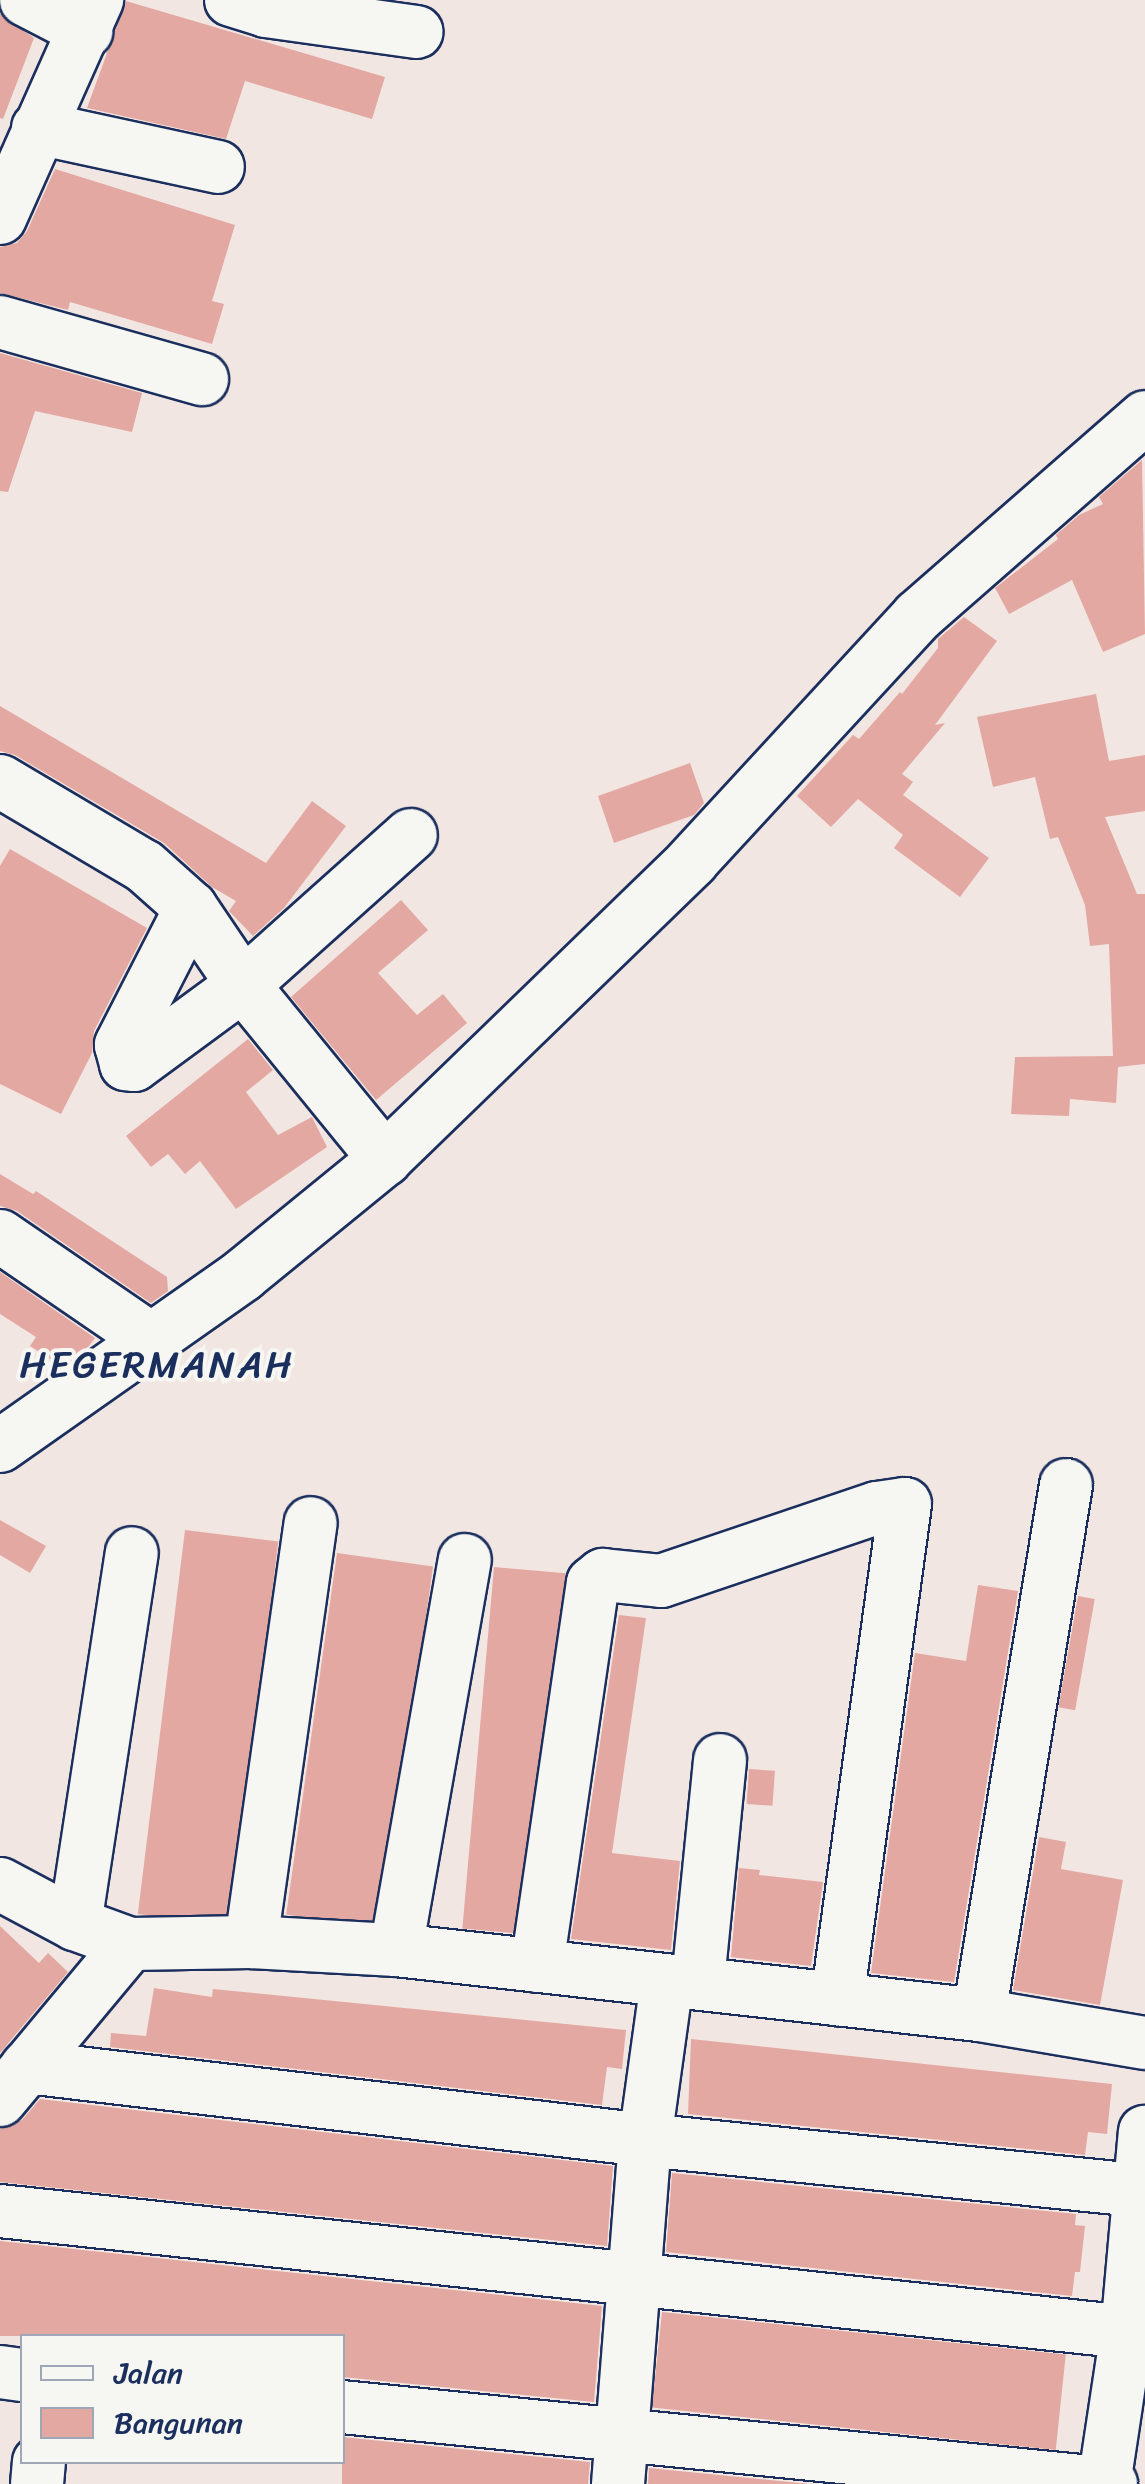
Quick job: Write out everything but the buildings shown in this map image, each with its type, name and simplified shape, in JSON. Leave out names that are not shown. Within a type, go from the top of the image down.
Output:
[{"type":"street","points":[[0,218],[92,15],[26,0]]},
{"type":"street","points":[[256,4],[417,32]]},
{"type":"street","points":[[38,128],[218,166]]},
{"type":"street","points":[[0,322],[202,380]]},
{"type":"street","points":[[0,1446],[244,1274],[385,1159],[692,861],[918,616],[1145,417]]},
{"type":"street","points":[[3,790],[144,866],[191,908],[243,985],[385,1159]]},
{"type":"street","points":[[191,908],[121,1045],[121,1057],[134,1065],[243,985],[411,835]]},
{"type":"street","points":[[0,1236],[152,1340]]},
{"type":"street","points":[[979,2015],[1066,1485]]},
{"type":"street","points":[[537,1966],[593,1583],[603,1576],[662,1580],[877,1508],[904,1504],[838,1999]]},
{"type":"street","points":[[251,1942],[311,1523]]},
{"type":"street","points":[[75,1924],[132,1553]]},
{"type":"street","points":[[396,1950],[465,1560]]},
{"type":"street","points":[[620,2459],[645,2140],[683,1982],[720,1760]]},
{"type":"street","points":[[0,1884],[75,1924],[130,1944],[251,1942],[396,1950],[979,2015],[1145,2042]]},
{"type":"street","points":[[13,2083],[130,1944]]},
{"type":"street","points":[[13,2083],[1142,2190]]},
{"type":"street","points":[[345,2408],[620,2459],[1106,2484],[1136,2333],[1145,2132]]},
{"type":"street","points":[[0,2211],[1136,2333]]},
{"type":"district","name":"HEGERMANAH","points":[[157,1365]]}]
